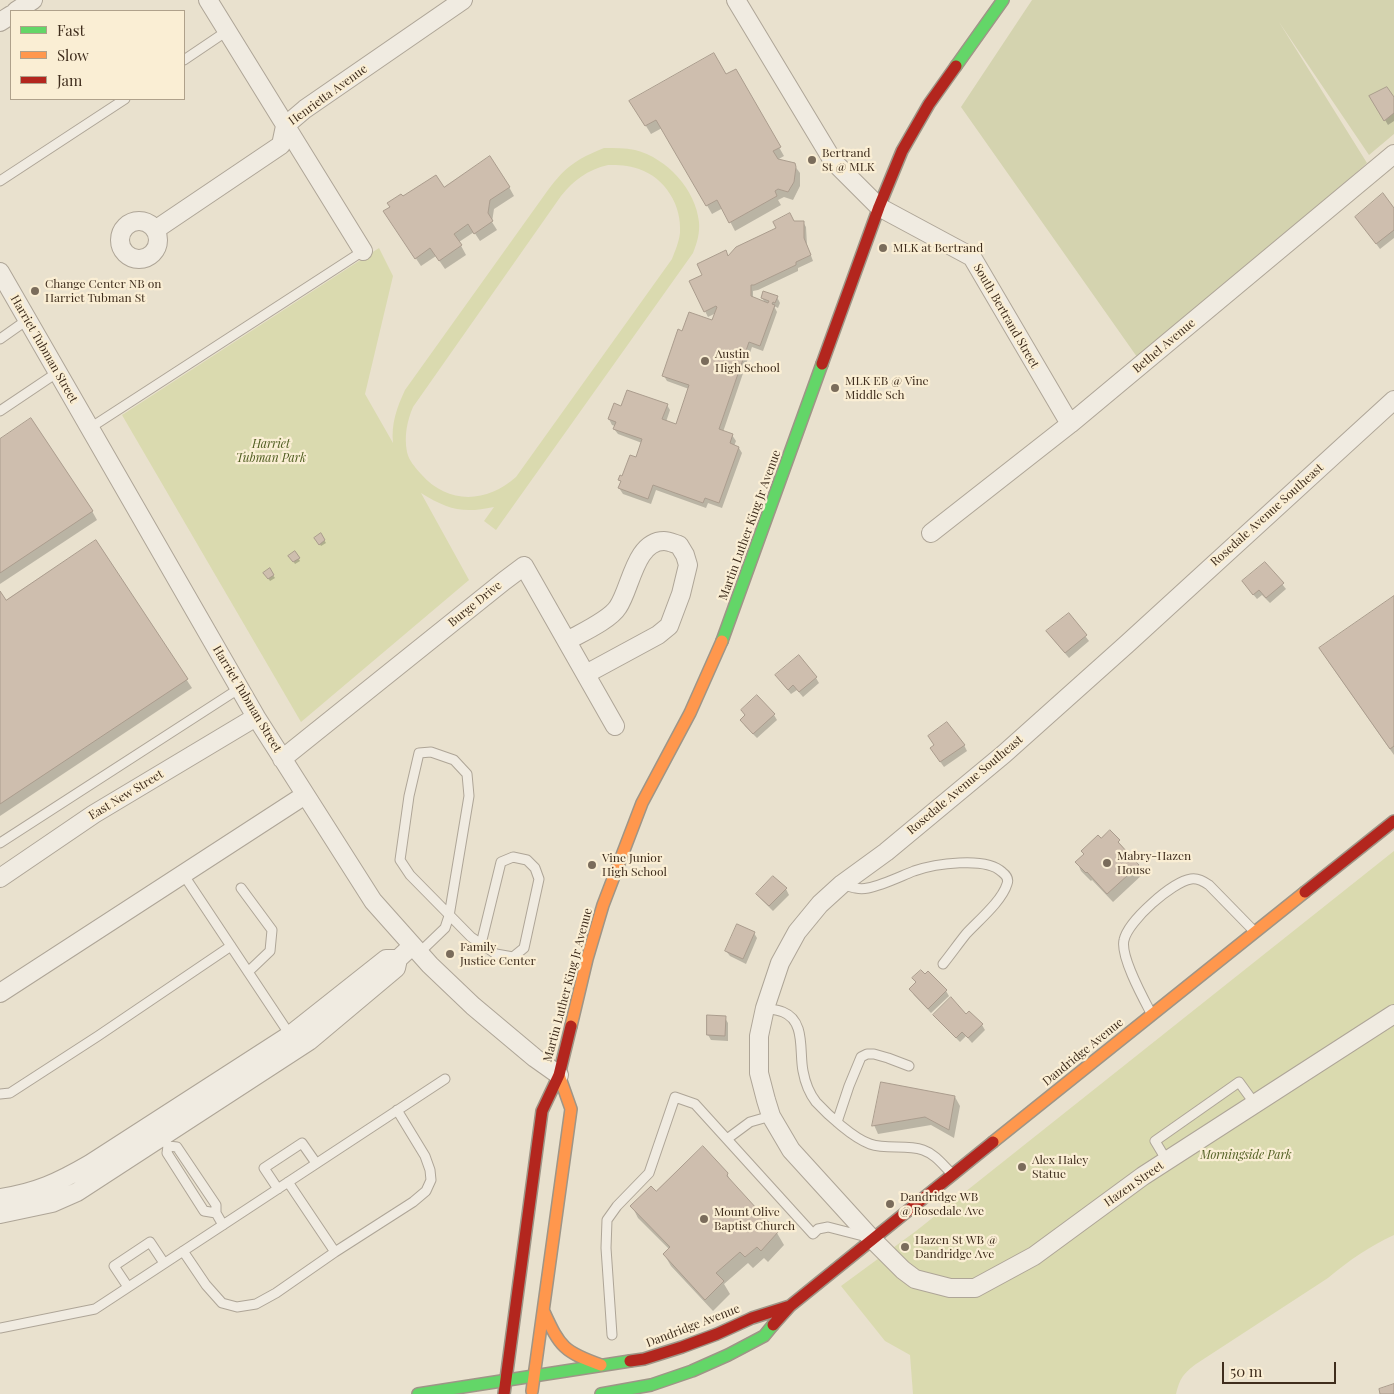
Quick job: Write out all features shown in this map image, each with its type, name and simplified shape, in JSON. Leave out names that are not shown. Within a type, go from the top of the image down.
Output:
[{"type":"main road","name":"Martin Luther King Jr Avenue","points":[[504,1394],[542,1111],[559,1075],[587,959],[603,905],[642,803],[690,713],[721,645],[879,207],[902,151],[929,104],[1003,0]]},
{"type":"main road","name":"Dandridge Avenue","points":[[601,1394],[651,1385],[692,1371],[764,1336],[790,1306],[1394,821]]},
{"type":"main road","name":"Martin Luther King Jr Avenue","points":[[532,1394],[571,1109],[559,1075]]},
{"type":"main road","name":"Dandridge Avenue","points":[[418,1394],[644,1359],[682,1347],[752,1318],[790,1306]]},
{"type":"main road","points":[[544,1312],[555,1336],[564,1348],[577,1357],[603,1366]]},
{"type":"main road","points":[[632,1394],[651,1385]]},
{"type":"street","points":[[18,10],[33,0]]},
{"type":"street","points":[[208,0],[363,251]]},
{"type":"street","name":"Henrietta Avenue","points":[[155,230],[281,145],[285,126],[305,109],[464,0]]},
{"type":"street","name":"South Bertrand Street","points":[[736,0],[833,161],[879,207],[972,257],[1070,424]]},
{"type":"street","name":"Bethel Avenue","points":[[931,533],[1070,424],[1394,154]]},
{"type":"street","name":"Harriet Tubman Street","points":[[0,272],[256,716],[372,901],[416,950],[473,1006],[535,1058],[559,1075]]},
{"type":"street","name":"Rosedale Avenue Southeast","points":[[872,1239],[791,1150],[772,1116],[759,1073],[759,1036],[764,1008],[780,963],[797,932],[820,904],[842,884],[886,852],[1004,754],[1394,400]]},
{"type":"street","points":[[567,641],[608,617],[618,608],[642,552],[652,545],[664,541],[679,546],[688,565],[681,594],[669,626],[658,635],[586,674]]},
{"type":"street","name":"Burge Drive","points":[[282,758],[524,566],[614,726]]},
{"type":"street","name":"East New Street","points":[[0,878],[94,814],[256,716]]},
{"type":"street","points":[[0,993],[305,796]]},
{"type":"street","points":[[0,1198],[34,1191],[58,1182],[90,1164],[162,1135],[386,959],[398,959],[416,950]]},
{"type":"street","points":[[0,1214],[52,1203],[77,1192],[309,1041],[396,968],[398,959]]},
{"type":"street","name":"Hazen Street","points":[[872,1239],[903,1270],[915,1279],[950,1288],[975,1288],[1034,1256],[1144,1176],[1394,1014]]},
{"type":"lane","points":[[185,59],[227,31]]},
{"type":"lane","points":[[0,182],[123,100]]},
{"type":"lane","points":[[90,428],[363,251]]},
{"type":"lane","points":[[0,340],[28,320]]},
{"type":"lane","points":[[0,411],[58,372]]},
{"type":"lane","points":[[0,843],[240,688]]},
{"type":"lane","points":[[416,950],[444,928],[450,916],[469,796],[467,774],[454,760],[431,752],[419,753],[409,796],[400,860],[410,875],[450,916],[471,937],[481,944],[496,954],[513,957],[524,948],[539,879],[535,868],[527,860],[513,857],[500,862],[481,944]]},
{"type":"lane","points":[[842,884],[857,890],[869,888],[921,868],[962,862],[986,864],[1000,869],[1007,876],[1008,882],[1004,892],[966,934],[943,964]]},
{"type":"lane","points":[[183,874],[290,1035]]},
{"type":"lane","points":[[1152,1015],[1124,952],[1124,940],[1139,916],[1164,894],[1182,882],[1192,879],[1201,880],[1209,885],[1255,932]]},
{"type":"lane","points":[[242,888],[272,930],[270,951],[248,972]]},
{"type":"lane","points":[[0,1094],[10,1093],[18,1088],[230,946]]},
{"type":"lane","points":[[764,1008],[784,1012],[791,1017],[798,1028],[801,1043],[802,1070],[807,1087],[815,1100],[837,1122],[858,1138],[870,1144],[923,1150],[935,1157],[952,1174]]},
{"type":"lane","points":[[837,1122],[861,1057],[867,1054],[874,1054],[909,1066]]},
{"type":"lane","points":[[0,1328],[94,1309],[445,1079]]},
{"type":"lane","points":[[1167,1161],[1155,1141],[1239,1082],[1255,1104]]},
{"type":"lane","points":[[612,1335],[606,1248],[607,1220],[617,1206],[649,1173],[675,1097],[695,1104],[813,1234],[818,1229],[828,1227],[872,1239]]},
{"type":"lane","points":[[183,1251],[206,1285],[222,1303],[237,1307],[256,1304],[276,1293],[335,1252],[413,1202],[426,1191],[431,1180],[430,1170],[425,1156],[398,1110]]},
{"type":"lane","points":[[727,1139],[750,1122],[772,1116]]},
{"type":"lane","points":[[162,1135],[177,1147],[216,1205],[216,1213],[223,1225]]},
{"type":"lane","points":[[278,1189],[264,1168],[302,1142],[316,1163]]},
{"type":"lane","points":[[288,1182],[335,1252]]},
{"type":"lane","points":[[128,1287],[114,1266],[121,1261],[150,1242],[164,1263]]},
{"type":"green space","points":[[1032,0],[1394,0],[1394,134],[1369,155],[1279,22],[1367,163],[1142,364],[961,107]]},
{"type":"green space","name":"Harriet Tubman Park","points":[[604,148],[635,150],[658,160],[678,177],[686,187],[697,210],[699,230],[693,253],[496,530],[484,521],[494,507],[473,510],[455,509],[421,493],[469,580],[301,722],[122,415],[379,248],[393,276],[365,394],[393,443],[395,416],[405,390],[554,182],[573,164]],"holes":[[[608,165],[631,167],[648,173],[657,179],[670,194],[675,203],[680,223],[680,233],[672,259],[516,477],[505,486],[480,496],[468,497],[443,491],[421,474],[412,464],[408,455],[406,434],[413,407],[561,196],[576,180],[587,173]]]},
{"type":"green space","name":"Morningside Park","points":[[1394,851],[1394,1235],[1360,1254],[1328,1278],[1196,1364],[1183,1377],[1176,1394],[913,1394],[910,1355],[885,1341],[841,1286],[916,1231]]},
{"type":"building","points":[[714,53],[726,74],[736,69],[781,147],[773,151],[778,159],[795,163],[796,167],[794,182],[788,192],[778,189],[775,191],[777,196],[729,223],[717,200],[706,206],[656,120],[645,126],[629,101]]},
{"type":"building","points":[[1387,87],[1394,97],[1394,113],[1384,121],[1369,96]]},
{"type":"building","points":[[490,156],[510,187],[490,200],[488,213],[493,221],[474,234],[468,224],[454,234],[462,245],[439,261],[430,248],[415,259],[383,211],[390,207],[387,203],[401,194],[403,196],[436,175],[444,187]]},
{"type":"building","points":[[1383,193],[1394,208],[1394,230],[1376,244],[1355,217]]},
{"type":"building","name":"Austin High School","points":[[790,213],[794,221],[804,221],[804,238],[811,255],[796,262],[796,265],[751,285],[751,296],[768,303],[769,301],[761,298],[763,291],[778,296],[775,303],[773,302],[772,304],[775,305],[760,346],[749,342],[719,429],[733,434],[730,443],[739,447],[719,503],[705,498],[703,503],[653,485],[648,499],[618,488],[621,481],[618,480],[620,475],[622,476],[630,455],[636,457],[642,439],[613,429],[616,422],[608,419],[614,403],[621,406],[627,390],[668,404],[662,419],[676,424],[689,385],[662,376],[678,329],[682,331],[689,312],[712,320],[717,307],[704,312],[689,281],[702,275],[697,264],[726,250],[728,256],[736,247],[776,228],[773,222]]},
{"type":"building","points":[[31,418],[93,511],[0,573],[0,439]]},
{"type":"building","points":[[321,533],[325,540],[319,545],[314,538]]},
{"type":"building","points":[[96,540],[188,679],[0,804],[0,591],[6,600]]},
{"type":"building","points":[[295,551],[300,558],[293,562],[288,556]]},
{"type":"building","points":[[1265,562],[1284,583],[1266,598],[1259,590],[1253,595],[1242,581]]},
{"type":"building","points":[[270,568],[274,575],[268,579],[263,573]]},
{"type":"building","points":[[1394,596],[1394,746],[1390,749],[1319,648]]},
{"type":"building","points":[[1069,613],[1087,635],[1065,653],[1046,631]]},
{"type":"building","points":[[799,655],[817,677],[799,692],[793,685],[788,690],[775,675]]},
{"type":"building","points":[[757,695],[775,714],[753,734],[740,720],[745,715],[741,710]]},
{"type":"building","points":[[947,722],[965,745],[940,762],[930,748],[934,745],[928,736]]},
{"type":"building","name":"Mabry-Hazen House","points":[[1110,830],[1139,865],[1107,894],[1075,862],[1084,854],[1081,851],[1098,835],[1101,838]]},
{"type":"building","points":[[773,876],[787,888],[769,906],[756,894]]},
{"type":"building","points":[[737,924],[755,932],[743,959],[725,951]]},
{"type":"building","points":[[921,970],[925,974],[928,971],[947,990],[928,1009],[909,989],[916,982],[912,978]]},
{"type":"building","points":[[951,997],[966,1014],[969,1011],[983,1024],[968,1038],[962,1032],[956,1038],[933,1015]]},
{"type":"building","points":[[707,1015],[726,1016],[725,1036],[707,1035]]},
{"type":"building","points":[[881,1082],[955,1096],[949,1130],[925,1117],[872,1126]]},
{"type":"building","name":"Mount Olive Baptist Church","points":[[703,1146],[728,1173],[727,1176],[778,1232],[761,1251],[757,1247],[745,1257],[740,1252],[716,1273],[724,1281],[705,1300],[663,1254],[670,1247],[630,1206],[651,1186],[656,1191]]},
{"type":"building","points":[[1394,1384],[1394,1394],[1380,1394],[1379,1389]]},
{"type":"traffic: fast","points":[[956,66],[1003,0]]},
{"type":"traffic: fast","points":[[722,641],[822,364]]},
{"type":"traffic: fast","points":[[601,1394],[651,1385],[692,1371],[764,1336],[773,1325]]},
{"type":"traffic: fast","points":[[418,1394],[630,1361]]},
{"type":"traffic: slow","points":[[571,1026],[587,959],[603,905],[642,803],[690,713],[722,641]]},
{"type":"traffic: slow","points":[[993,1142],[1305,892]]},
{"type":"traffic: slow","points":[[532,1391],[571,1109],[559,1075]]},
{"type":"traffic: slow","points":[[544,1312],[554,1333],[565,1347],[571,1352],[601,1365]]},
{"type":"traffic: jam","points":[[822,364],[879,207],[902,151],[929,104],[956,66]]},
{"type":"traffic: jam","points":[[1305,892],[1394,821]]},
{"type":"traffic: jam","points":[[504,1394],[542,1111],[559,1075],[571,1026]]},
{"type":"traffic: jam","points":[[773,1325],[790,1306],[993,1142]]},
{"type":"traffic: jam","points":[[630,1361],[644,1359],[682,1347],[752,1318],[790,1306]]},
{"type":"place","name":"Bertrand St @ MLK","points":[[812,160]]},
{"type":"place","name":"MLK at Bertrand","points":[[883,248]]},
{"type":"place","name":"Change Center NB on Harriet Tubman St","points":[[35,291]]},
{"type":"place","name":"Austin High School","points":[[705,361]]},
{"type":"place","name":"MLK EB @ Vine Middle Sch","points":[[835,388]]},
{"type":"place","name":"Mabry-Hazen House","points":[[1107,863]]},
{"type":"place","name":"Vine Junior High School","points":[[592,865]]},
{"type":"place","name":"Family Justice Center","points":[[450,954]]},
{"type":"place","name":"Alex Haley Statue","points":[[1022,1167]]},
{"type":"place","name":"Dandridge WB @ Rosedale Ave","points":[[890,1204]]},
{"type":"place","name":"Mount Olive Baptist Church","points":[[704,1219]]},
{"type":"place","name":"Hazen St WB @ Dandridge Ave","points":[[905,1247]]}]
